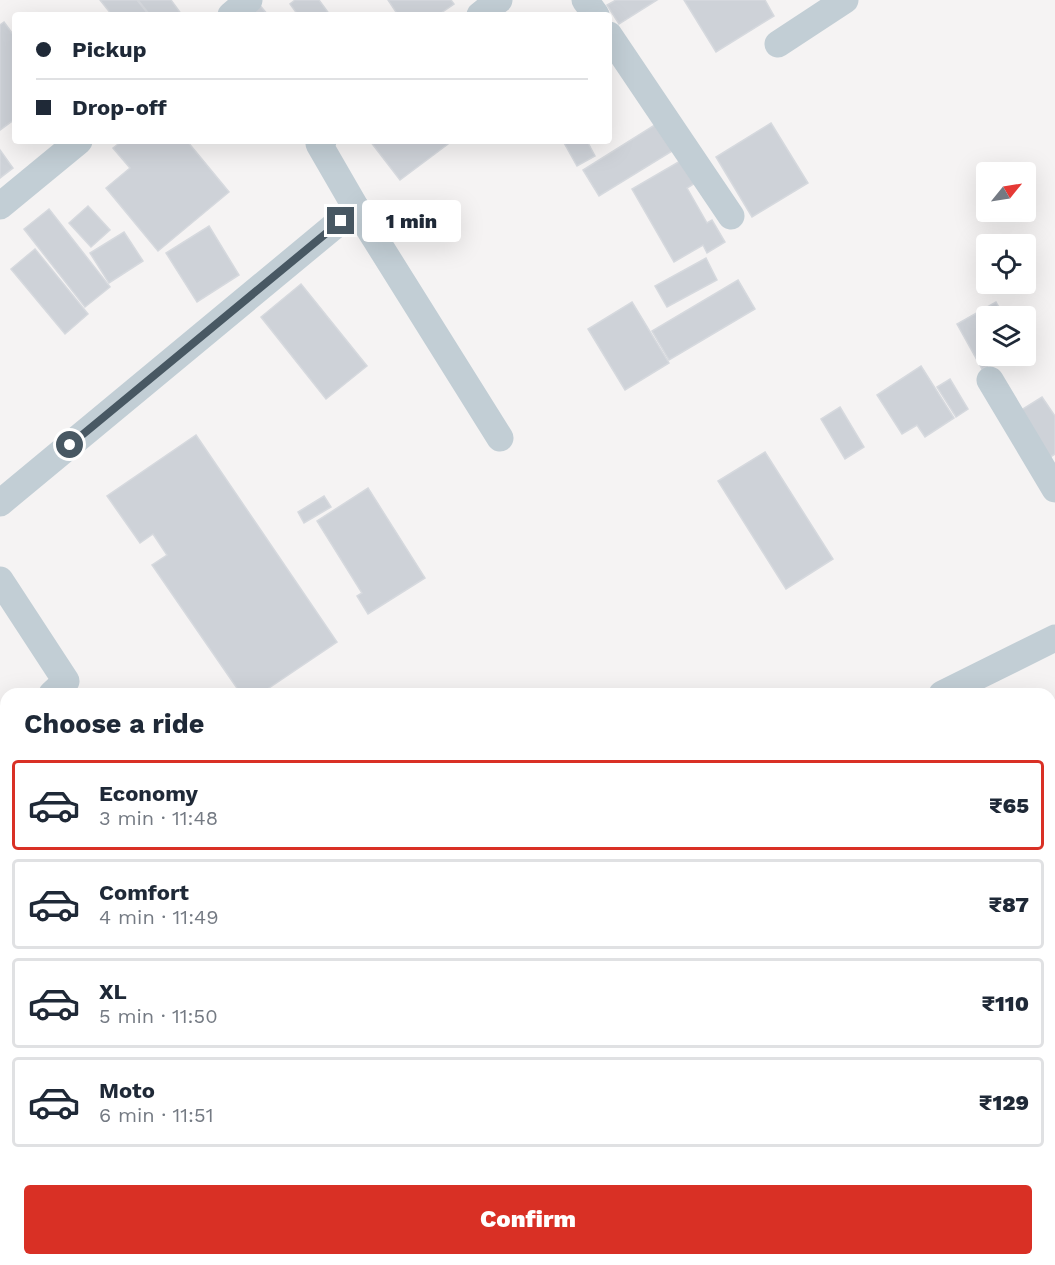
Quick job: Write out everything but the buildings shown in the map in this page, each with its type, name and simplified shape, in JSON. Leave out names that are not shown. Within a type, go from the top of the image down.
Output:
[{"type":"street","points":[[235,12],[249,0]]},
{"type":"street","points":[[484,12],[499,0]]},
{"type":"street","points":[[778,44],[845,0]]},
{"type":"street","points":[[612,39],[731,216]]},
{"type":"street","points":[[0,206],[75,144]]},
{"type":"street","points":[[319,144],[356,208],[500,438]]},
{"type":"street","points":[[0,503],[356,208]]},
{"type":"street","points":[[990,380],[1055,489]]},
{"type":"street","points":[[0,580],[66,681],[58,688]]},
{"type":"street","points":[[954,688],[1055,638]]},
{"type":"route","points":[[70,445],[341,221]]}]
